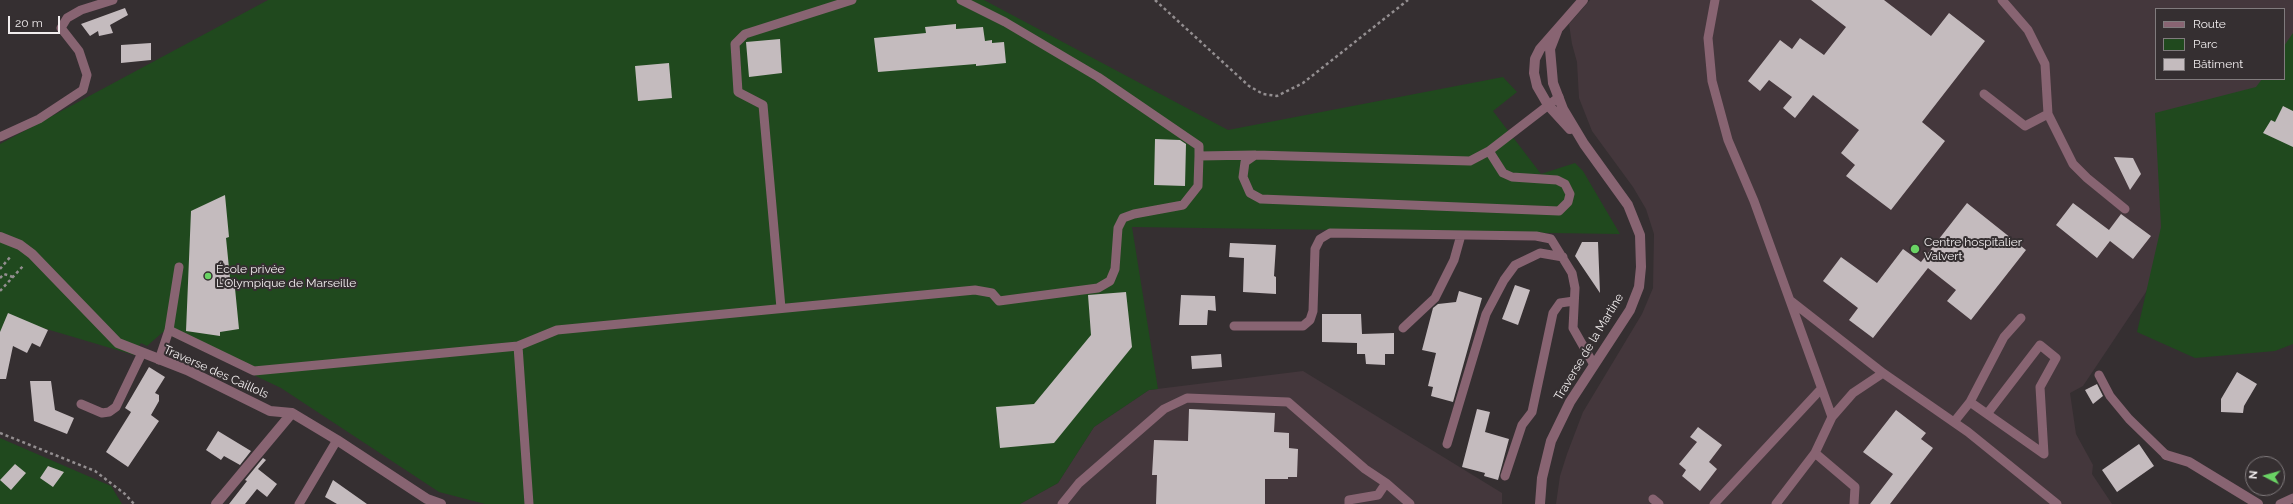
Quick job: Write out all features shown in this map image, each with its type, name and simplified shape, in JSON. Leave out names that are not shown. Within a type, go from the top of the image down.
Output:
[{"type":"street","name":"Traverse de la Martine","points":[[1583,0],[1540,49],[1535,59],[1534,73],[1537,86],[1548,105],[1584,144]]},
{"type":"street","name":"Traverse de la Martine","points":[[1540,504],[1542,478],[1551,441],[1570,402],[1630,310],[1639,287],[1641,252],[1640,235],[1628,205],[1584,144],[1558,97],[1553,83],[1550,58],[1550,48],[1556,31]]},
{"type":"street","name":"Traverse des Caillols","points":[[0,237],[20,245],[32,254],[118,343],[187,370],[270,410],[292,413],[337,440],[427,499],[441,504]]},
{"type":"street","points":[[216,504],[292,413]]},
{"type":"street","points":[[2166,455],[2189,462],[2258,504]]},
{"type":"lane","points":[[0,137],[38,119],[83,90],[87,74],[79,51],[61,28],[67,18],[81,10],[113,0]]},
{"type":"lane","points":[[781,308],[763,105],[738,92],[735,44],[746,34],[852,0]]},
{"type":"lane","points":[[169,330],[254,371],[518,346],[557,330],[975,290],[992,293],[999,301],[1098,288],[1110,281],[1115,269],[1118,228],[1123,218],[1134,214],[1183,205],[1198,186],[1200,146],[1098,77],[1005,22],[961,0]]},
{"type":"lane","points":[[1715,0],[1708,38],[1712,81],[1728,140],[1754,201],[1832,417]]},
{"type":"lane","points":[[2002,0],[2028,30],[2045,64],[2048,114],[2073,164],[2087,178],[2125,208]]},
{"type":"lane","points":[[1984,94],[2025,126],[2048,114]]},
{"type":"lane","points":[[1199,156],[1255,155],[1470,161],[1489,151],[1558,97]]},
{"type":"lane","points":[[1255,155],[1245,162],[1243,177],[1250,193],[1261,199],[1560,211],[1568,202],[1570,194],[1565,184],[1557,180],[1512,177],[1503,173],[1489,151]]},
{"type":"lane","points":[[1234,326],[1303,326],[1310,320],[1313,311],[1315,249],[1320,239],[1330,233],[1536,236],[1551,239],[1572,273],[1574,301],[1573,328],[1594,365]]},
{"type":"lane","points":[[1403,328],[1434,298],[1454,260],[1461,235]]},
{"type":"lane","points":[[1446,444],[1486,314],[1504,280],[1515,265],[1540,253],[1563,257]]},
{"type":"lane","points":[[159,360],[169,330],[179,267]]},
{"type":"lane","points":[[1790,300],[1883,373],[1954,422],[2057,504]]},
{"type":"lane","points":[[1505,476],[1522,425],[1532,412],[1553,313],[1560,303],[1574,301]]},
{"type":"lane","points":[[1954,422],[1970,402],[2004,337],[2021,318]]},
{"type":"lane","points":[[1970,402],[2044,454],[2040,387],[2056,358],[2040,345],[1988,414]]},
{"type":"lane","points":[[518,346],[529,504]]},
{"type":"lane","points":[[81,404],[102,413],[109,412],[116,407],[142,353]]},
{"type":"lane","points":[[1776,504],[1815,453],[1832,417],[1853,393],[1883,373]]},
{"type":"lane","points":[[2099,375],[2110,396],[2129,419],[2166,455]]},
{"type":"lane","points":[[1714,504],[1821,389]]},
{"type":"lane","points":[[1062,504],[1079,483],[1164,409],[1187,398],[1288,402],[1365,469],[1386,483],[1408,503]]},
{"type":"lane","points":[[299,504],[337,440]]},
{"type":"lane","points":[[1815,453],[1855,487],[1854,504]]},
{"type":"lane","points":[[1349,504],[1349,500],[1378,495],[1386,483]]},
{"type":"lane","points":[[2280,504],[2293,498]]},
{"type":"path","points":[[1155,0],[1249,86],[1263,94],[1277,96],[1303,83],[1408,0]]},
{"type":"path","points":[[0,291],[32,254]]},
{"type":"path","points":[[0,278],[4,274],[13,277]]},
{"type":"path","points":[[0,433],[95,472],[124,494],[134,504]]},
{"type":"shaded area","name":"Centre hospitalier Valvert","points":[[1590,0],[2293,0],[2293,72],[2083,386],[2070,393],[2076,434],[2093,465],[2092,474],[2112,504],[1556,504],[1560,476],[1583,412],[1642,314],[1653,288],[1654,234],[1646,209],[1633,187],[1592,131],[1579,98],[1577,62],[1569,24]]},
{"type":"shaded area","points":[[1303,371],[1502,493],[1502,504],[1020,504],[1058,483],[1094,427],[1149,390]]},
{"type":"green space","points":[[268,0],[984,0],[1228,130],[1503,77],[1517,92],[1493,111],[1541,174],[1575,163],[1583,171],[1620,234],[1132,227],[1158,389],[1149,390],[1094,427],[1058,483],[1020,504],[485,504],[439,492],[281,388],[163,332],[147,346],[141,343],[134,355],[16,320],[0,357],[0,144]]},
{"type":"green space","points":[[2293,33],[2293,344],[2275,351],[2195,358],[2137,332],[2161,227],[2155,113],[2256,87],[2261,80],[2285,80],[2285,45]]},
{"type":"green space","points":[[0,438],[111,486],[122,504],[0,504]]},
{"type":"building","points":[[1811,0],[1884,0],[1931,36],[1949,13],[1985,41],[1922,122],[1945,141],[1891,210],[1846,176],[1855,165],[1841,153],[1859,130],[1813,95],[1795,118],[1783,108],[1792,97],[1769,80],[1760,91],[1748,81],[1780,40],[1792,49],[1800,38],[1824,55],[1846,27]]},
{"type":"building","points":[[125,8],[128,15],[110,25],[113,33],[99,36],[98,31],[90,36],[81,24]]},
{"type":"building","points":[[956,24],[956,29],[983,27],[985,41],[992,40],[992,43],[1004,42],[1006,63],[878,72],[874,38],[926,33],[925,27]]},
{"type":"building","points":[[780,39],[782,73],[749,77],[746,42]]},
{"type":"building","points":[[151,43],[151,60],[121,63],[121,45]]},
{"type":"building","points":[[669,63],[672,98],[638,101],[635,66]]},
{"type":"building","points":[[2283,106],[2293,111],[2293,147],[2263,133],[2271,120],[2275,122]]},
{"type":"building","points":[[1155,139],[1180,140],[1186,144],[1185,186],[1154,185]]},
{"type":"building","points":[[2114,157],[2133,158],[2141,174],[2130,190]]},
{"type":"building","points":[[225,195],[229,237],[226,238],[230,278],[234,278],[239,329],[220,332],[220,336],[186,331],[191,211]]},
{"type":"building","points":[[1967,203],[2026,250],[1971,320],[1947,301],[1956,290],[1928,268],[1873,338],[1849,320],[1858,308],[1823,281],[1841,257],[1877,283],[1903,249],[1921,262]]},
{"type":"building","points":[[2073,203],[2109,230],[2121,214],[2151,236],[2133,259],[2110,241],[2097,258],[2056,225]]},
{"type":"building","points":[[1582,242],[1598,242],[1600,293],[1575,256]]},
{"type":"building","points":[[1230,243],[1276,245],[1274,276],[1276,277],[1276,294],[1243,292],[1244,258],[1229,257]]},
{"type":"building","points":[[1515,285],[1530,290],[1518,325],[1502,319]]},
{"type":"building","points":[[1459,291],[1482,298],[1453,402],[1431,396],[1433,387],[1428,386],[1436,353],[1422,350],[1433,308],[1438,304],[1456,302]]},
{"type":"building","points":[[1126,292],[1132,347],[1054,443],[1000,448],[996,407],[1034,404],[1091,335],[1088,295]]},
{"type":"building","points":[[1181,295],[1215,296],[1216,311],[1208,310],[1207,325],[1179,325]]},
{"type":"building","points":[[8,313],[48,330],[40,347],[32,343],[27,353],[13,346],[6,379],[0,379],[0,332]]},
{"type":"building","points":[[1322,314],[1361,314],[1362,334],[1394,333],[1394,354],[1385,354],[1385,365],[1366,364],[1365,354],[1357,354],[1357,343],[1322,342]]},
{"type":"building","points":[[1221,354],[1222,367],[1192,369],[1191,356]]},
{"type":"building","points":[[149,367],[165,377],[155,393],[159,395],[159,401],[151,415],[159,421],[128,467],[106,452],[131,412],[125,408]]},
{"type":"building","points":[[2237,372],[2257,384],[2244,406],[2243,413],[2221,412],[2221,399]]},
{"type":"building","points":[[30,381],[51,381],[55,410],[74,418],[67,434],[34,421]]},
{"type":"building","points":[[2097,384],[2103,396],[2093,404],[2085,390]]},
{"type":"building","points":[[1189,409],[1275,413],[1274,432],[1289,433],[1289,448],[1298,449],[1297,477],[1288,477],[1288,479],[1265,479],[1265,504],[1156,504],[1157,475],[1152,475],[1154,440],[1188,441]]},
{"type":"building","points":[[1477,409],[1490,412],[1485,432],[1509,439],[1498,480],[1484,476],[1485,473],[1462,467]]},
{"type":"building","points":[[1896,410],[1926,433],[1921,439],[1933,448],[1890,504],[1870,504],[1893,474],[1863,452]]},
{"type":"building","points":[[1698,427],[1722,445],[1709,462],[1717,469],[1700,491],[1682,476],[1686,470],[1679,464],[1697,442],[1690,437]]},
{"type":"building","points":[[218,431],[251,451],[240,465],[224,456],[221,460],[206,450]]},
{"type":"building","points":[[2139,444],[2154,466],[2117,492],[2102,470]]},
{"type":"building","points":[[263,458],[266,460],[258,469],[277,484],[267,497],[257,489],[245,504],[229,504],[247,481],[245,480]]},
{"type":"building","points":[[15,464],[26,473],[11,490],[0,480]]},
{"type":"building","points":[[48,466],[64,472],[53,487],[40,478]]},
{"type":"building","points":[[333,480],[367,504],[337,504],[325,497]]},
{"type":"place","name":"Centre hospitalier Valvert","points":[[1915,249]]},
{"type":"place","name":"École privée L'Olympique de Marseille","points":[[208,276]]}]
